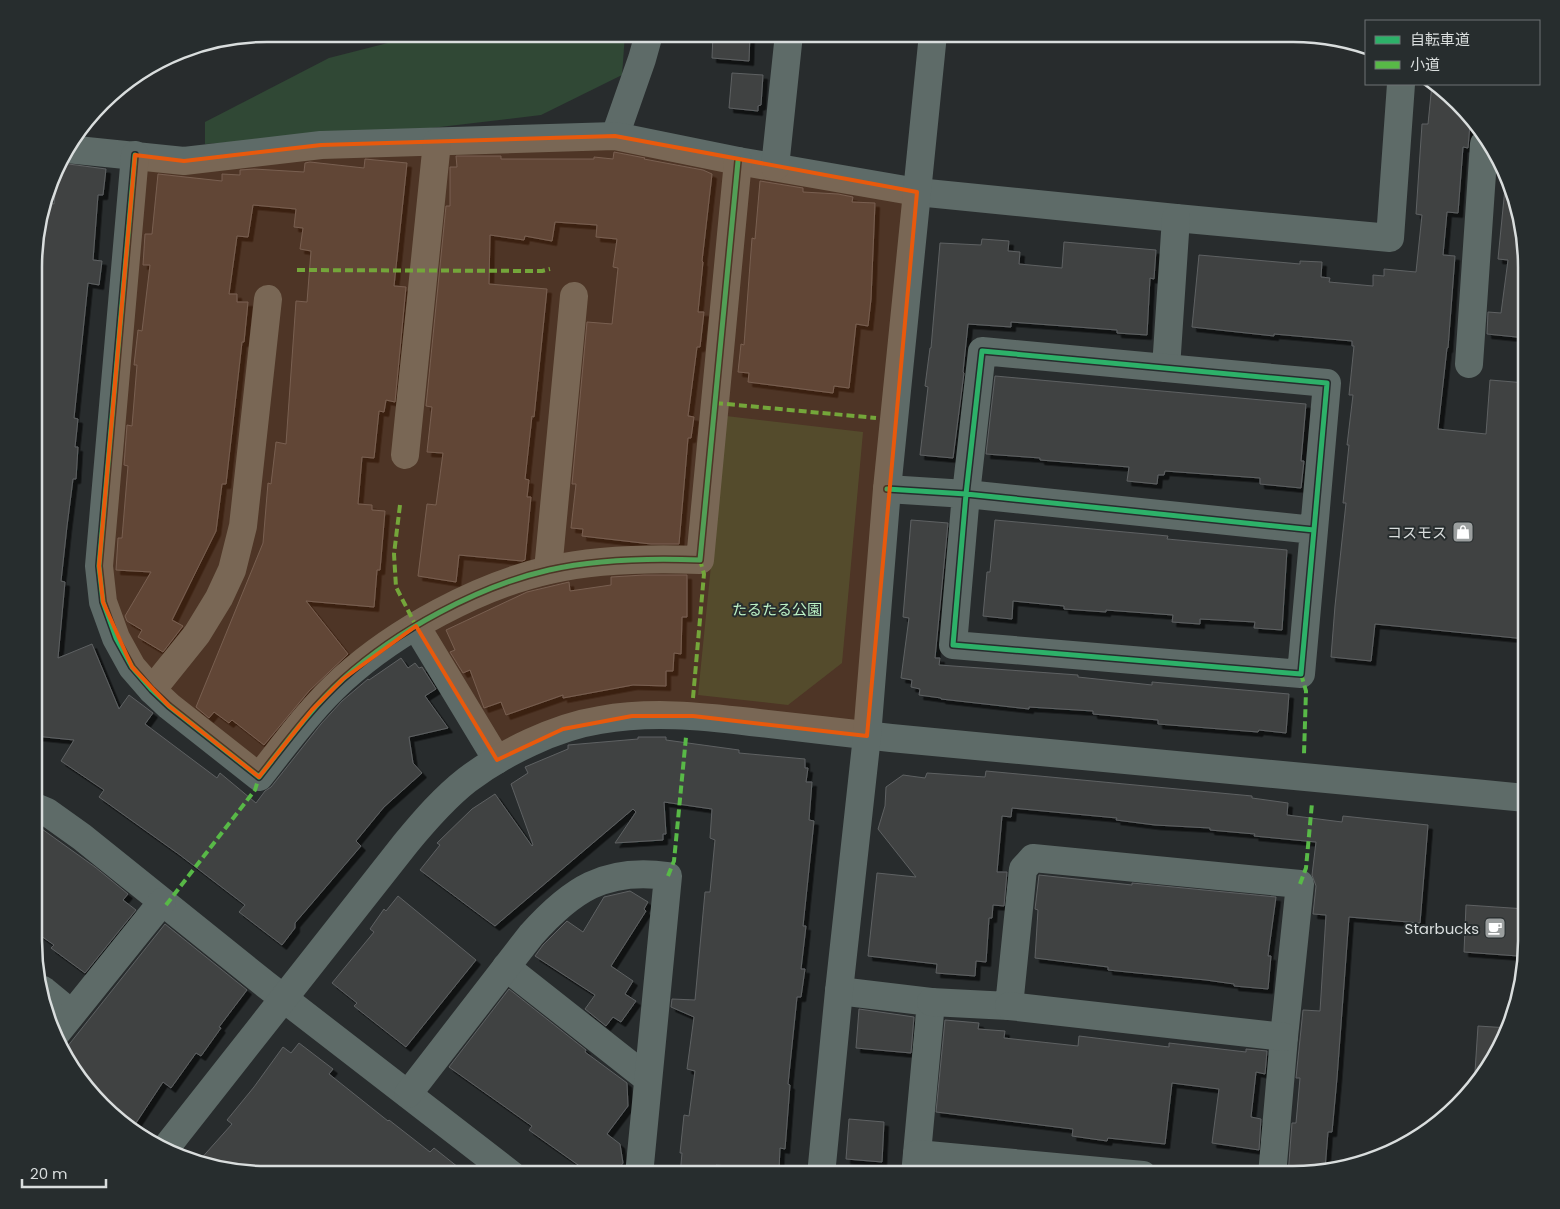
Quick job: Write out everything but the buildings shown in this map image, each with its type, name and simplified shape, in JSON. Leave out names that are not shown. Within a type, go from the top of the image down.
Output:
[{"type":"street","points":[[615,136],[647,42]]},
{"type":"street","points":[[775,167],[788,42]]},
{"type":"street","points":[[821,1166],[867,736],[887,489],[932,42]]},
{"type":"street","points":[[76,150],[184,161],[321,145],[615,136],[738,161],[917,192],[1390,238],[1401,85]]},
{"type":"street","points":[[405,454],[437,142]]},
{"type":"street","points":[[1469,364],[1484,149]]},
{"type":"street","points":[[135,155],[99,566],[103,602],[116,638],[132,667],[152,690],[169,706],[259,777],[312,710],[343,679],[379,651],[416,626],[453,606],[506,583],[548,570],[629,560],[700,560],[738,161]]},
{"type":"street","points":[[1166,368],[1176,218]]},
{"type":"street","points":[[548,570],[574,296]]},
{"type":"street","points":[[152,690],[197,634],[219,598],[232,570],[243,526],[268,299]]},
{"type":"street","points":[[982,351],[1327,383],[1301,674],[953,645],[966,494],[982,351]]},
{"type":"street","points":[[887,489],[966,494],[1314,530]]},
{"type":"street","points":[[416,626],[497,760]]},
{"type":"street","points":[[169,1144],[426,819],[468,779],[497,760],[530,742],[598,720],[662,714],[693,716],[867,736],[1518,797]]},
{"type":"street","points":[[42,810],[82,837],[284,999],[500,1166]]},
{"type":"street","points":[[1009,1006],[1023,869],[1033,858],[1300,884],[1273,1166]]},
{"type":"street","points":[[408,1094],[531,935],[552,912],[574,895],[601,881],[625,874],[650,873],[668,876],[640,1166]]},
{"type":"street","points":[[60,1028],[162,902]]},
{"type":"street","points":[[506,967],[648,1079]]},
{"type":"street","points":[[839,991],[931,1002],[1009,1006],[1284,1037]]},
{"type":"street","points":[[49,995],[71,1013]]},
{"type":"street","points":[[931,1002],[916,1164],[957,1166]]},
{"type":"highlighted area","points":[[615,136],[917,192],[867,736],[693,716],[632,716],[563,729],[497,760],[416,626],[343,679],[312,710],[259,777],[169,706],[132,667],[103,602],[99,566],[135,155],[184,161],[321,145]]},
{"type":"green space","points":[[392,42],[624,42],[622,75],[541,115],[406,131],[205,144],[205,122],[329,58]]},
{"type":"green space","name":"たるたる公園","points":[[726,416],[863,432],[842,663],[788,705],[698,695]]},
{"type":"marked path","points":[[297,270],[542,271],[550,269]]},
{"type":"marked path","points":[[715,403],[876,418]]},
{"type":"marked path","points":[[400,505],[394,554],[396,587],[416,626]]},
{"type":"marked path","points":[[693,698],[704,574],[700,560]]},
{"type":"marked path","points":[[1301,674],[1306,691],[1304,754]]},
{"type":"marked path","points":[[668,876],[674,861],[686,737]]},
{"type":"marked path","points":[[166,905],[255,790],[259,777]]},
{"type":"marked path","points":[[1300,884],[1306,868],[1312,803]]},
{"type":"cycle path","points":[[135,155],[99,566],[103,602],[116,638],[132,667],[152,690],[169,706],[259,777],[309,714],[331,690],[364,661],[413,628],[467,599],[522,577],[568,566],[624,560],[700,560],[738,161]]},
{"type":"cycle path","points":[[887,489],[966,494],[1314,530],[1301,674],[953,645],[966,494],[982,351],[1327,383],[1314,530]]},
{"type":"place","name":"コスモス","points":[[1463,532]]},
{"type":"place","name":"Starbucks","points":[[1495,928]]}]
